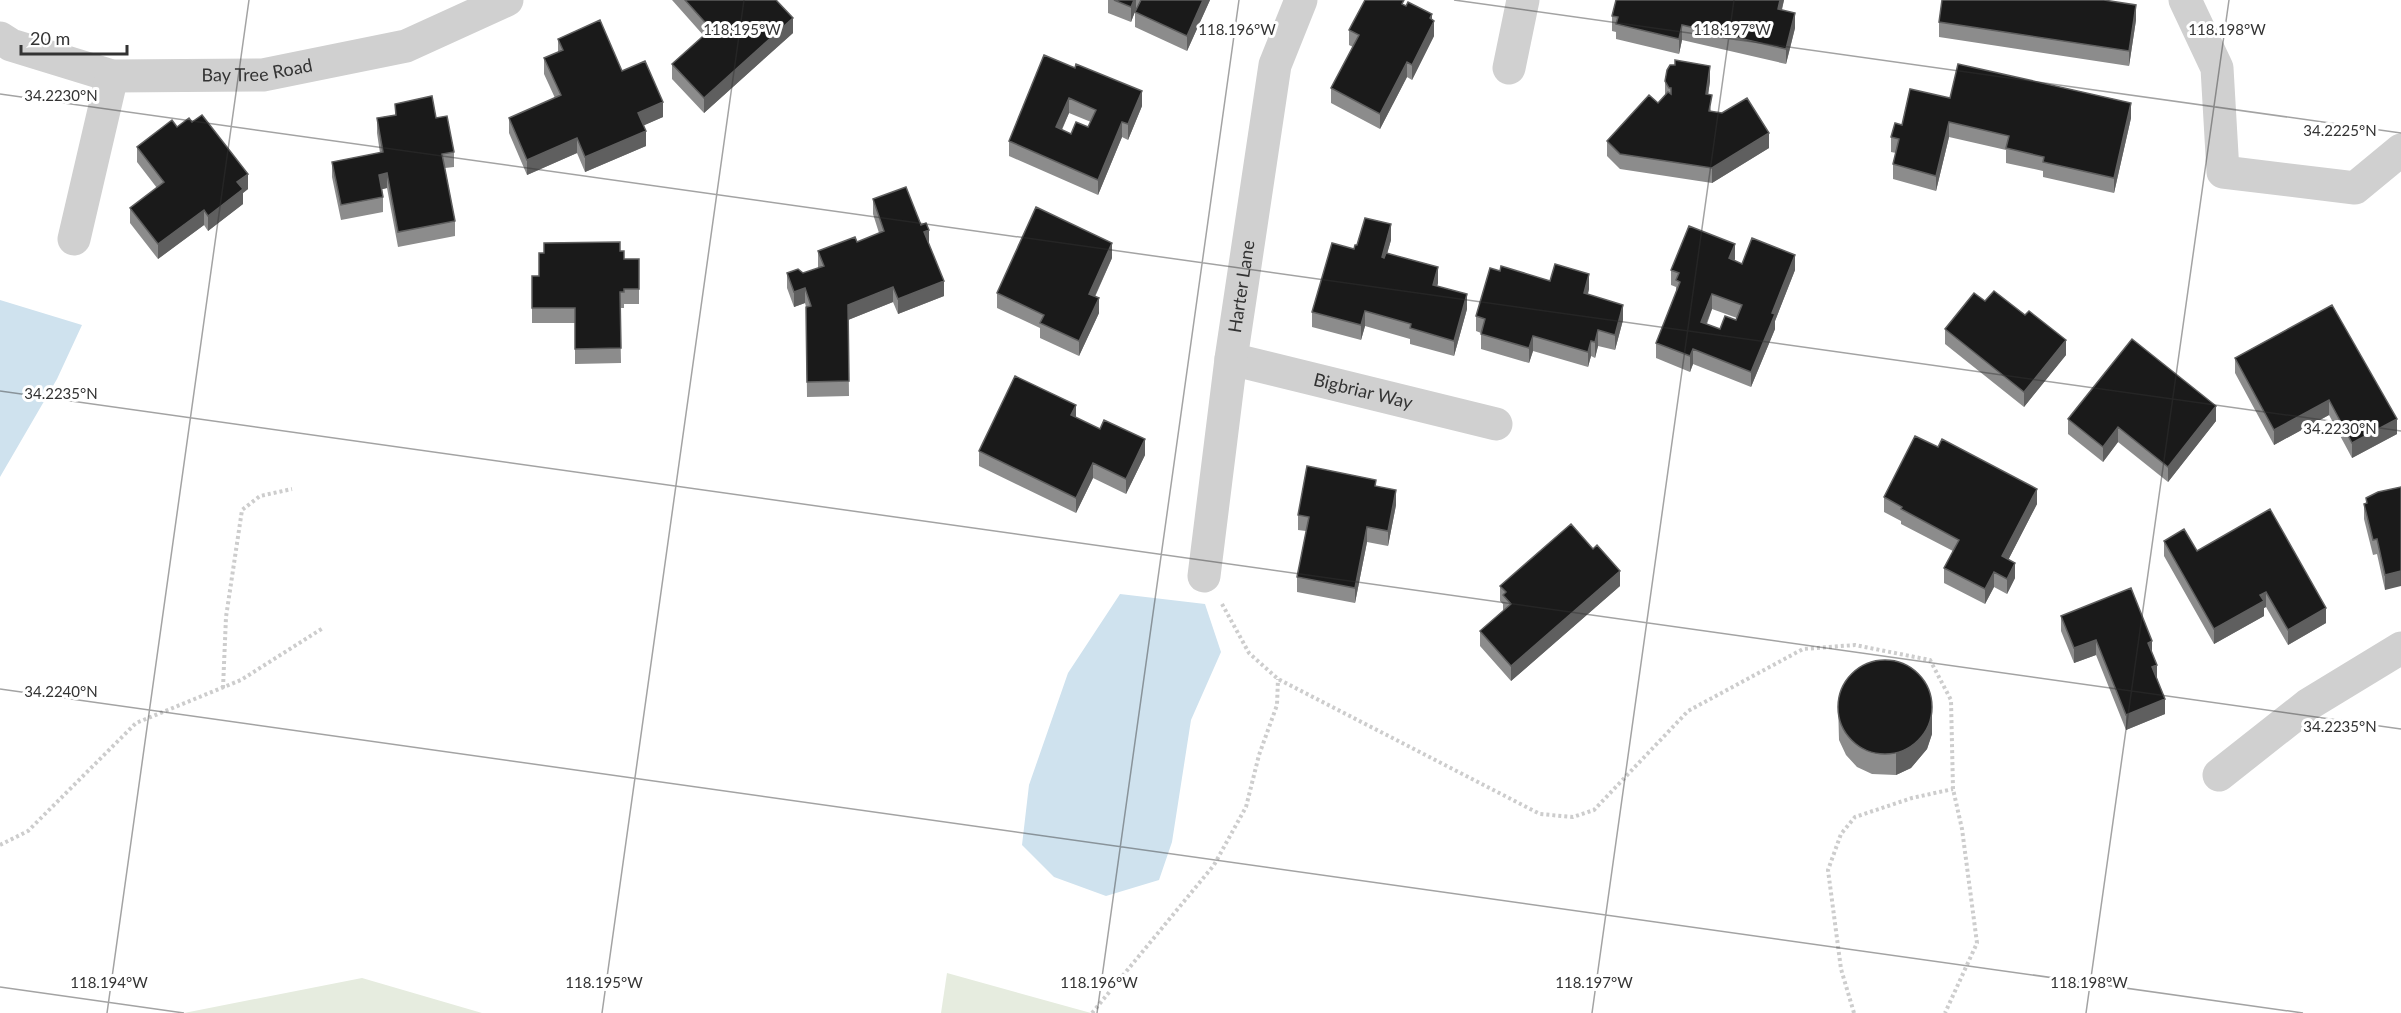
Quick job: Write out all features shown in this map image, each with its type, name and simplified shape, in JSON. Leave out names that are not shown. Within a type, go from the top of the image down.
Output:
[{"type":"street","name":"Harter Lane","points":[[1204,576],[1231,359],[1275,66],[1301,0]]},
{"type":"street","points":[[1509,68],[1523,0]]},
{"type":"street","points":[[2185,0],[2217,68],[2223,172],[2355,188],[2401,150]]},
{"type":"street","name":"Bay Tree Road","points":[[0,38],[10,45],[112,76],[263,75],[406,46],[503,1]]},
{"type":"street","points":[[74,239],[112,76]]},
{"type":"street","name":"Bigbriar Way","points":[[1231,359],[1496,424]]},
{"type":"street","points":[[2219,775],[2308,704],[2401,648]]},
{"type":"path","points":[[223,688],[226,617],[242,510],[260,496],[292,489]]},
{"type":"path","points":[[1204,576],[1225,608],[1249,653],[1278,679],[1540,814],[1573,817],[1594,810],[1688,711],[1803,649],[1855,645],[1930,660],[1951,700],[1953,789],[1962,829],[1977,943],[1945,1013]]},
{"type":"path","points":[[0,845],[28,831],[136,723],[241,680],[323,628]]},
{"type":"path","points":[[1092,1013],[1214,865],[1246,807],[1259,755],[1277,705],[1278,679]]},
{"type":"path","points":[[1854,1013],[1841,969],[1828,870],[1840,834],[1855,817],[1912,798],[1953,789]]},
{"type":"shaded area","points":[[947,973],[1091,1013],[941,1013]]},
{"type":"shaded area","points":[[362,978],[482,1013],[184,1013]]},
{"type":"water","points":[[0,300],[82,325],[57,379],[0,477]]},
{"type":"water","points":[[1120,594],[1205,604],[1221,652],[1191,720],[1172,842],[1159,880],[1106,896],[1054,877],[1022,845],[1029,785],[1068,673]]},
{"type":"building","points":[[685,0],[776,0],[793,18],[704,98],[672,64],[711,29]]},
{"type":"building","points":[[1114,0],[1134,0],[1131,7]]},
{"type":"building","points":[[1141,0],[1203,0],[1187,36],[1135,12]]},
{"type":"building","points":[[1365,0],[1404,0],[1402,4],[1406,6],[1408,2],[1432,14],[1430,18],[1434,21],[1412,65],[1407,62],[1380,114],[1331,88],[1359,35],[1349,30]]},
{"type":"building","points":[[1616,0],[1780,0],[1778,9],[1795,13],[1786,49],[1682,25],[1679,39],[1616,24],[1618,17],[1612,16]]},
{"type":"building","points":[[1942,0],[2104,0],[2136,5],[2129,51],[1939,22]]},
{"type":"building","points":[[600,20],[622,71],[645,61],[663,102],[638,113],[646,131],[585,157],[577,138],[527,160],[509,118],[561,95],[544,58],[563,50],[558,39]]},
{"type":"building","points":[[1044,55],[1075,68],[1076,64],[1142,91],[1128,124],[1122,122],[1098,180],[1009,141]],"holes":[[[1069,98],[1096,110],[1088,127],[1076,122],[1071,134],[1056,127]]]},
{"type":"building","points":[[1675,60],[1710,66],[1706,94],[1712,95],[1709,111],[1722,113],[1747,98],[1769,133],[1712,168],[1620,154],[1607,141],[1649,95],[1658,103],[1668,92],[1671,94],[1671,88],[1665,81],[1667,70],[1670,65],[1675,65]]},
{"type":"building","points":[[1958,64],[2131,103],[2114,178],[2043,162],[2044,157],[2006,148],[2009,136],[1949,122],[1936,176],[1893,164],[1899,139],[1891,137],[1895,123],[1902,125],[1910,89],[1950,98]]},
{"type":"building","points":[[432,96],[436,118],[447,116],[454,152],[442,154],[455,221],[398,232],[387,173],[379,175],[383,197],[341,205],[332,162],[383,152],[377,118],[396,115],[395,104]]},
{"type":"building","points":[[202,115],[248,174],[237,182],[243,189],[208,216],[204,210],[158,244],[130,208],[164,182],[137,147],[172,120],[177,127],[189,118],[192,122]]},
{"type":"building","points":[[906,187],[921,225],[926,223],[929,230],[924,232],[944,281],[898,299],[893,287],[848,305],[849,381],[807,382],[806,307],[811,306],[805,288],[794,292],[787,273],[798,269],[803,273],[824,266],[818,251],[855,237],[857,242],[884,231],[873,199]]},
{"type":"building","points":[[1036,207],[1112,243],[1089,294],[1099,298],[1079,341],[1040,323],[1044,315],[997,293]]},
{"type":"building","points":[[1365,218],[1391,224],[1382,257],[1384,258],[1386,253],[1438,267],[1433,285],[1467,294],[1454,341],[1410,328],[1411,324],[1365,311],[1361,325],[1312,312],[1332,243],[1354,249]]},
{"type":"building","points":[[1689,226],[1735,244],[1729,258],[1742,264],[1752,238],[1795,255],[1772,313],[1775,314],[1751,372],[1693,349],[1690,356],[1656,343],[1680,282],[1676,280],[1679,273],[1671,270]],"holes":[[[1712,294],[1742,305],[1736,320],[1725,316],[1720,329],[1701,322]]]},
{"type":"building","points":[[620,242],[620,251],[624,251],[624,259],[639,259],[639,289],[624,289],[624,292],[620,292],[621,348],[575,349],[575,308],[532,308],[532,276],[539,276],[539,253],[544,253],[544,243]]},
{"type":"building","points":[[1555,264],[1589,274],[1584,293],[1623,305],[1615,335],[1598,330],[1595,342],[1591,341],[1588,352],[1533,336],[1529,348],[1481,334],[1485,319],[1476,316],[1490,268],[1500,271],[1501,266],[1550,281]]},
{"type":"building","points":[[1994,291],[2025,315],[2029,311],[2066,340],[2024,392],[1945,329],[1974,293],[1985,301]]},
{"type":"building","points":[[2332,305],[2397,419],[2352,443],[2329,400],[2274,430],[2235,358]]},
{"type":"building","points":[[2132,339],[2216,406],[2168,467],[2118,427],[2103,447],[2068,419]]},
{"type":"building","points":[[1015,376],[1076,405],[1071,415],[1100,429],[1104,420],[1145,439],[1126,479],[1093,463],[1076,498],[979,451]]},
{"type":"building","points":[[1915,436],[1938,447],[1942,439],[2037,489],[2002,556],[2015,563],[2007,579],[1994,572],[1985,589],[1944,568],[1959,540],[1901,509],[1902,507],[1884,497]]},
{"type":"building","points":[[1307,466],[1376,480],[1375,486],[1396,490],[1388,531],[1367,527],[1355,588],[1297,577],[1309,517],[1298,515]]},
{"type":"building","points":[[2401,487],[2401,571],[2385,575],[2377,539],[2373,540],[2364,504],[2367,503],[2366,498],[2378,492]]},
{"type":"building","points":[[2270,509],[2326,608],[2288,630],[2266,592],[2260,595],[2264,601],[2214,629],[2164,541],[2184,529],[2197,551]]},
{"type":"building","points":[[1571,524],[1593,549],[1597,545],[1620,571],[1511,666],[1480,631],[1511,604],[1503,595],[1506,592],[1500,586]]},
{"type":"building","points":[[2131,588],[2152,641],[2148,643],[2157,665],[2152,667],[2165,699],[2126,715],[2096,640],[2074,648],[2061,616]]},
{"type":"building","points":[[1885,660],[1903,664],[1918,674],[1928,689],[1932,707],[1928,725],[1918,740],[1903,750],[1885,754],[1867,750],[1852,740],[1842,725],[1838,707],[1842,689],[1852,674],[1867,664]]}]
